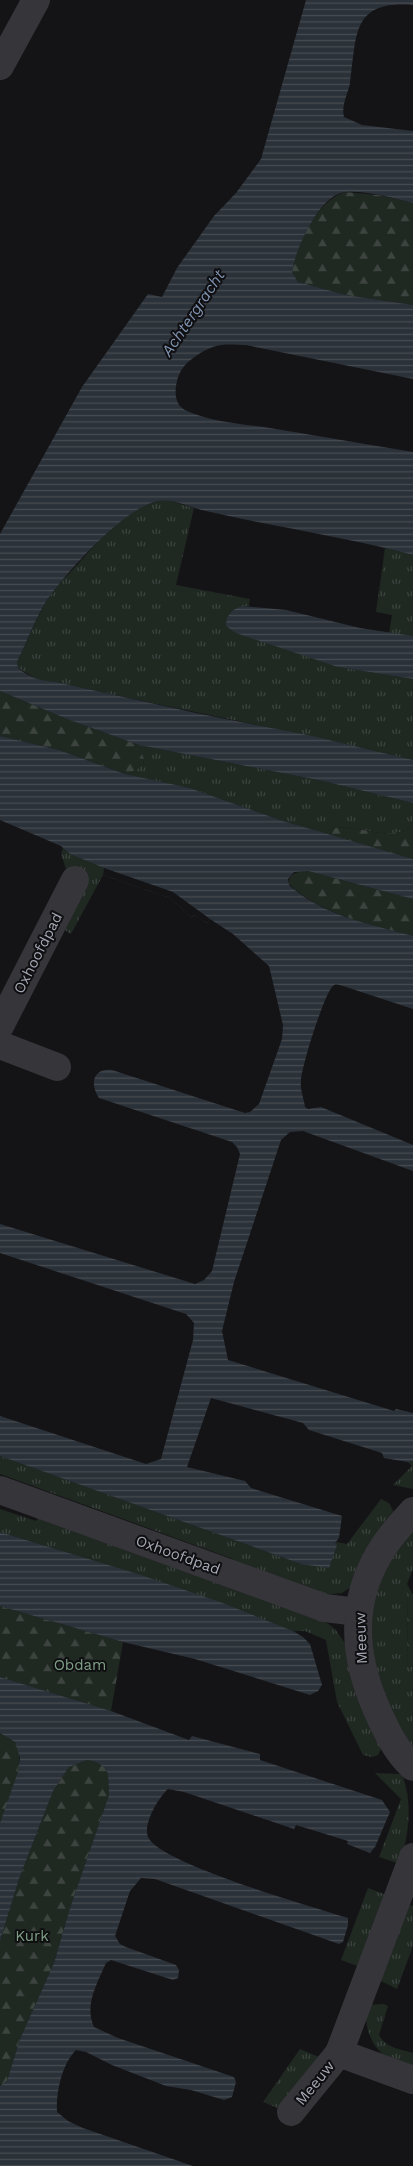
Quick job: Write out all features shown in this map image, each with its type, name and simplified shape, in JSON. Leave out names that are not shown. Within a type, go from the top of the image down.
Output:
[{"type":"street","points":[[0,66],[36,0]]},
{"type":"street","name":"Oxhoofdpad","points":[[0,1026],[75,880]]},
{"type":"street","points":[[0,1045],[57,1067]]},
{"type":"street","name":"Oxhoofdpad","points":[[0,1490],[326,1608],[358,1612]]},
{"type":"street","name":"Meeuw","points":[[413,1511],[384,1546],[367,1577],[358,1612],[359,1650],[363,1674],[385,1729],[403,1759],[413,1767]]},
{"type":"street","name":"Meeuw","points":[[291,2112],[339,2053],[413,1857]]},
{"type":"street","name":"Meeuw","points":[[339,2053],[413,2080]]},
{"type":"green space","points":[[345,192],[378,195],[413,203],[413,305],[346,295],[298,282],[292,272],[303,237],[317,214],[326,204]]},
{"type":"green space","points":[[167,500],[194,508],[176,585],[250,599],[249,606],[243,606],[338,667],[413,679],[413,760],[324,739],[56,682],[40,681],[18,668],[17,662],[38,617],[49,597],[61,582],[106,533],[128,514],[153,502]]},
{"type":"green space","points":[[385,548],[413,555],[413,636],[389,633],[392,615],[376,612]]},
{"type":"green space","points":[[0,691],[67,719],[139,745],[144,759],[143,765],[128,775],[59,750],[0,736]]},
{"type":"green space","points":[[139,745],[323,781],[413,803],[413,825],[406,830],[391,834],[345,828],[330,829],[325,834],[190,788],[128,775],[143,765],[144,759]]},
{"type":"green space","points":[[413,825],[413,859],[325,834],[330,829],[345,828],[391,834],[406,830]]},
{"type":"green space","points":[[63,848],[70,854],[104,868],[103,875],[71,934],[66,931],[63,925],[67,872],[61,854]]},
{"type":"green space","points":[[308,871],[413,899],[413,936],[348,918],[302,895],[289,884],[289,880],[297,872]]},
{"type":"green space","points":[[0,1456],[301,1564],[336,1542],[347,1544],[381,1499],[389,1503],[395,1514],[351,1587],[342,1593],[323,1595],[236,1564],[233,1559],[0,1474]]},
{"type":"green space","points":[[413,1461],[413,1489],[393,1485],[412,1466],[408,1462]]},
{"type":"green space","points":[[0,1509],[36,1521],[38,1518],[327,1623],[335,1629],[347,1646],[383,1745],[378,1755],[372,1757],[363,1755],[337,1702],[326,1640],[305,1631],[293,1631],[148,1578],[0,1532]]},
{"type":"green space","points":[[413,1524],[413,1569],[407,1584],[408,1666],[413,1667],[413,1754],[381,1702],[367,1632],[380,1570]]},
{"type":"green space","points":[[407,1584],[413,1595],[413,1667],[408,1666]]},
{"type":"green space","name":"Obdam","points":[[0,1606],[123,1642],[111,1711],[0,1677]]},
{"type":"green space","points":[[0,1733],[15,1742],[19,1761],[15,1782],[0,1823]]},
{"type":"green space","name":"Kurk","points":[[87,1760],[96,1762],[104,1767],[108,1774],[109,1795],[70,1908],[54,1963],[20,2039],[7,2081],[0,2086],[0,1941],[19,1879],[53,1791],[69,1767]]},
{"type":"green space","points":[[375,1773],[402,1774],[409,1807],[406,1841],[400,1864],[379,1857],[401,1799]]},
{"type":"green space","points":[[368,1888],[387,1895],[360,1967],[341,1960]]},
{"type":"green space","points":[[406,1904],[413,1906],[413,1946],[397,1989],[377,1979]]},
{"type":"green space","points":[[384,2004],[388,2006],[379,2035],[385,2043],[413,2053],[413,2068],[384,2055],[371,2039],[366,2018],[368,2005]]},
{"type":"green space","points":[[300,2049],[319,2057],[280,2109],[263,2102]]},
{"type":"water","name":"Achtergracht","points":[[306,0],[413,0],[413,5],[393,5],[378,8],[368,15],[361,24],[354,50],[350,83],[343,113],[344,117],[362,125],[413,131],[413,203],[362,192],[345,192],[335,195],[326,203],[310,225],[298,251],[292,272],[298,282],[346,295],[413,305],[413,379],[246,345],[225,345],[204,351],[182,369],[176,385],[176,397],[181,407],[185,410],[216,420],[413,452],[413,555],[206,511],[176,502],[158,501],[144,506],[129,515],[97,542],[82,558],[47,600],[17,662],[18,668],[22,671],[31,677],[41,680],[312,736],[413,760],[413,803],[323,781],[139,745],[67,719],[0,691],[0,534],[82,387],[148,294],[162,297],[177,268],[214,216],[236,193],[261,159]]},
{"type":"water","points":[[243,606],[286,610],[360,628],[413,636],[413,679],[338,667],[236,633],[226,626],[226,622],[236,608]]},
{"type":"water","points":[[0,736],[59,750],[125,774],[190,788],[283,821],[413,859],[413,899],[308,871],[294,872],[288,879],[289,885],[302,896],[332,912],[413,936],[413,1009],[338,984],[334,985],[324,1002],[314,1032],[301,1084],[305,1107],[308,1109],[321,1107],[413,1145],[413,1171],[303,1131],[290,1132],[281,1140],[234,1282],[222,1331],[228,1360],[394,1411],[396,1409],[413,1413],[413,1461],[408,1462],[384,1458],[382,1453],[309,1430],[303,1423],[211,1398],[187,1467],[245,1481],[251,1488],[342,1516],[339,1538],[335,1543],[337,1545],[329,1568],[301,1564],[0,1456],[0,1416],[146,1464],[161,1459],[193,1340],[194,1323],[186,1314],[0,1253],[0,1224],[195,1284],[204,1280],[212,1271],[240,1154],[237,1147],[232,1142],[99,1098],[94,1088],[95,1078],[100,1072],[112,1070],[245,1113],[250,1112],[259,1104],[282,1039],[283,1025],[269,966],[233,934],[210,919],[207,923],[194,915],[192,918],[170,898],[103,875],[104,868],[70,854],[61,846],[0,820]]},
{"type":"water","points":[[0,1532],[141,1575],[220,1602],[293,1631],[310,1644],[322,1685],[318,1691],[310,1695],[195,1659],[123,1642],[0,1606]]},
{"type":"water","points":[[0,1677],[111,1711],[189,1740],[192,1736],[260,1754],[260,1760],[382,1800],[390,1812],[375,1847],[370,1853],[347,1844],[348,1841],[296,1825],[294,1829],[184,1792],[168,1789],[156,1805],[149,1818],[147,1832],[148,1837],[159,1848],[180,1860],[240,1884],[348,1918],[343,1942],[339,1944],[155,1879],[141,1878],[130,1891],[115,1936],[120,1944],[126,1947],[176,1965],[179,1970],[178,1978],[173,1980],[111,1960],[106,1963],[93,1995],[90,2011],[94,2027],[118,2038],[234,2077],[236,2082],[232,2097],[224,2100],[191,2090],[166,2086],[112,2065],[86,2052],[76,2050],[67,2063],[61,2079],[57,2112],[68,2121],[83,2128],[193,2166],[0,2166],[0,2086],[7,2081],[20,2039],[54,1963],[70,1908],[109,1795],[108,1774],[104,1767],[96,1762],[87,1760],[69,1767],[53,1791],[19,1879],[0,1941],[0,1823],[18,1772],[20,1758],[15,1742],[0,1733]]},
{"type":"pier","points":[[104,868],[173,892],[210,919],[207,923],[194,915],[192,918],[170,898],[103,875]]}]
